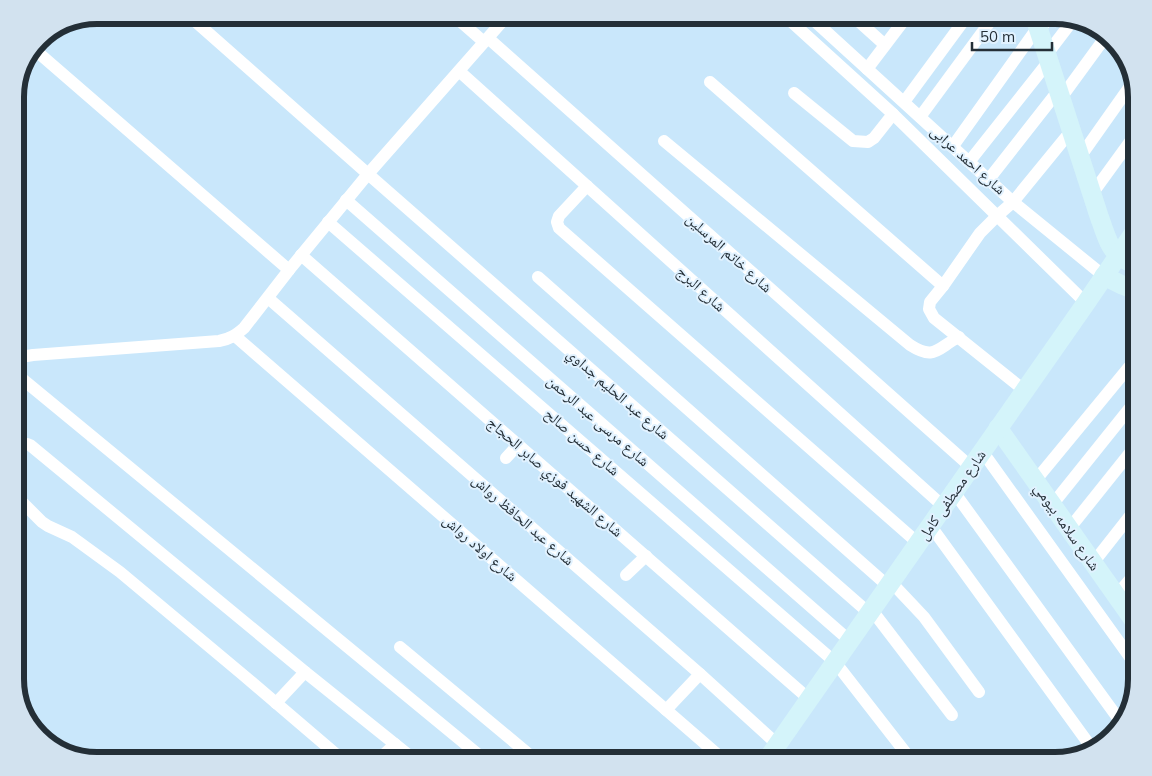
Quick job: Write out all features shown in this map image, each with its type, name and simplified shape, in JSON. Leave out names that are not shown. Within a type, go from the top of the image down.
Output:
[{"type":"street","name":"شارع عبد الحليم جداوي","points":[[198,24],[870,611],[952,715]]},
{"type":"street","name":"شارع خاتم المرسلين","points":[[466,24],[971,467]]},
{"type":"street","points":[[24,357],[219,341],[235,336],[244,328],[368,174],[500,24]]},
{"type":"street","points":[[794,24],[894,114],[1086,303]]},
{"type":"street","name":"شارع احمد عرابى","points":[[818,24],[1013,202],[1104,276],[1128,287]]},
{"type":"street","points":[[862,24],[885,46]]},
{"type":"street","points":[[867,69],[901,24]]},
{"type":"street","points":[[904,102],[961,24]]},
{"type":"street","points":[[920,117],[988,24]]},
{"type":"street","points":[[952,146],[1039,24]]},
{"type":"street","points":[[1040,24],[1048,57],[1071,131],[1105,231],[1112,248],[1118,256],[1128,261]]},
{"type":"street","points":[[969,162],[1048,57],[1069,25]]},
{"type":"street","points":[[989,179],[1060,95],[1102,41]]},
{"type":"street","points":[[39,53],[289,270]]},
{"type":"street","name":"شارع البرج","points":[[459,71],[587,186],[949,499],[1117,718]]},
{"type":"street","points":[[710,82],[943,286]]},
{"type":"street","points":[[1080,156],[1128,89]]},
{"type":"street","points":[[794,93],[853,141],[868,142],[874,138],[894,114]]},
{"type":"street","points":[[1024,390],[934,318],[929,309],[930,302],[980,233],[1013,202],[1071,131]]},
{"type":"street","points":[[664,141],[910,345],[925,353],[932,353],[959,337]]},
{"type":"street","points":[[1092,194],[1128,144]]},
{"type":"street","points":[[587,186],[559,216],[557,222],[559,228],[918,543]]},
{"type":"street","name":"شارع مرسى عبد الرحمن","points":[[346,200],[850,641]]},
{"type":"street","name":"شارع حسن صالح","points":[[328,222],[835,662],[905,752]]},
{"type":"street","name":"شارع مصطفى كامل","points":[[772,752],[1128,241]]},
{"type":"street","name":"شارع الشهيد فوزي صابر الحجاج","points":[[302,255],[809,699]]},
{"type":"street","points":[[538,277],[889,584],[924,617],[979,692]]},
{"type":"street","name":"شارع عبد الحافظ رواش","points":[[268,298],[778,744]]},
{"type":"street","name":"شارع اولاد رواش","points":[[235,336],[715,752]]},
{"type":"street","points":[[1035,481],[1128,368]]},
{"type":"street","points":[[24,380],[475,752]]},
{"type":"street","points":[[1052,505],[1128,410]]},
{"type":"street","name":"شارع سلامه بيومي","points":[[998,428],[1128,611]]},
{"type":"street","points":[[24,444],[30,445],[405,752]]},
{"type":"street","points":[[506,458],[518,445]]},
{"type":"street","points":[[982,451],[1128,654]]},
{"type":"street","points":[[1069,529],[1128,455]]},
{"type":"street","points":[[24,504],[42,522],[72,537],[112,566],[333,752]]},
{"type":"street","points":[[1093,563],[1128,518]]},
{"type":"street","points":[[930,525],[1089,744]]},
{"type":"street","points":[[626,576],[646,556]]},
{"type":"street","points":[[1116,596],[1128,582]]},
{"type":"street","points":[[400,648],[526,752]]},
{"type":"street","points":[[276,703],[305,672]]},
{"type":"street","points":[[666,710],[700,674]]},
{"type":"street","points":[[387,752],[395,744]]}]
